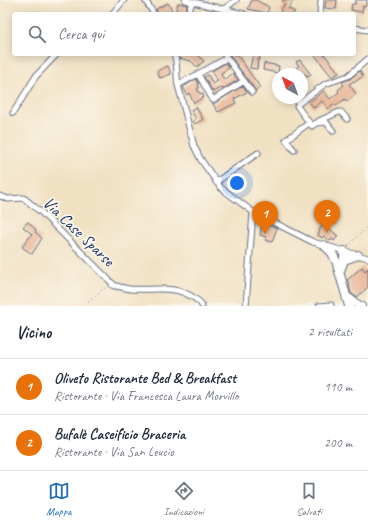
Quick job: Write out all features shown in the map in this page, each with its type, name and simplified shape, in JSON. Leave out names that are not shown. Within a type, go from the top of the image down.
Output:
[{"type":"highway","points":[[324,245],[332,253],[341,257],[358,255]]},
{"type":"highway","points":[[341,257],[340,272],[349,306]]},
{"type":"highway","points":[[347,297],[358,306],[361,306]]},
{"type":"street","points":[[114,12],[124,0]]},
{"type":"street","points":[[145,0],[148,2],[153,12]]},
{"type":"street","points":[[185,0],[223,12],[236,0]]},
{"type":"street","points":[[320,12],[321,0]]},
{"type":"street","points":[[189,12],[192,2]]},
{"type":"street","points":[[356,28],[368,30]]},
{"type":"street","points":[[13,113],[36,76],[55,56]]},
{"type":"street","points":[[175,56],[177,60],[178,85],[194,146],[201,160],[216,182],[221,188],[253,212],[313,242],[324,245]]},
{"type":"street","points":[[178,85],[226,56],[252,92]]},
{"type":"street","points":[[346,119],[341,112],[339,112],[312,126],[297,106],[325,84],[348,76],[368,59]]},
{"type":"street","points":[[198,74],[213,100],[244,81]]},
{"type":"street","points":[[316,123],[326,122],[333,131]]},
{"type":"street","points":[[294,150],[286,140],[309,123]]},
{"type":"street","points":[[216,182],[258,153]]},
{"type":"street","name":"Via Case Sparse","points":[[0,196],[11,199],[25,199],[42,213],[112,285]]},
{"type":"street","points":[[246,306],[253,212]]},
{"type":"street","points":[[358,255],[368,258]]},
{"type":"street","points":[[112,285],[130,289],[179,291],[195,298],[202,304],[202,306]]},
{"type":"street","points":[[319,306],[330,305]]},
{"type":"path","points":[[341,257],[368,226]]},
{"type":"path","points":[[82,306],[112,285]]},
{"type":"building","points":[[252,0],[256,0],[269,7],[267,12],[248,9]]},
{"type":"building","points":[[283,0],[294,0],[288,8],[295,12],[280,11],[285,4],[282,2]]},
{"type":"building","points":[[326,0],[337,0],[336,9],[325,8]]},
{"type":"building","points":[[356,0],[367,0],[365,7],[363,6],[362,12],[351,10],[352,4],[355,4]]},
{"type":"building","points":[[168,3],[172,10],[168,12],[157,12],[156,9]]},
{"type":"building","points":[[178,3],[187,5],[185,12],[176,12]]},
{"type":"building","points":[[179,56],[199,56],[204,61],[197,67],[191,61],[179,58]]},
{"type":"building","points":[[230,56],[238,56],[260,87],[256,91]]},
{"type":"building","points":[[253,56],[260,56],[259,60],[258,59],[257,69],[250,68]]},
{"type":"building","points":[[316,56],[326,56],[339,73],[332,77]]},
{"type":"building","points":[[300,60],[306,68],[296,68],[299,66],[296,62]]},
{"type":"building","points":[[226,63],[229,68],[221,73],[221,75],[225,80],[233,73],[238,80],[223,89],[220,88],[213,92],[204,77],[208,75],[213,84],[218,81],[212,71]]},
{"type":"building","points":[[264,63],[279,66],[279,68],[272,68],[272,72],[263,70]]},
{"type":"building","points":[[168,66],[171,74],[160,78],[157,71]]},
{"type":"building","points":[[360,71],[363,76],[355,82],[354,81],[349,84],[356,94],[347,102],[345,99],[336,106],[335,104],[328,109],[322,101],[314,108],[309,102],[324,91],[330,99],[339,92],[338,90],[344,85],[342,82],[350,79]]},
{"type":"building","points":[[196,79],[199,84],[199,88],[197,89],[204,97],[194,103],[189,93],[187,95],[183,87]]},
{"type":"building","points":[[243,86],[247,92],[234,99],[236,103],[218,112],[213,104]]},
{"type":"building","points":[[196,107],[203,119],[195,124],[193,121],[196,119],[191,110]]},
{"type":"building","points":[[28,222],[36,230],[35,232],[42,238],[32,254],[22,247],[32,234],[23,227]]},
{"type":"building","points":[[262,224],[277,228],[272,242],[265,240],[266,237],[260,235]]},
{"type":"building","points":[[324,224],[338,236],[334,241],[332,239],[330,241],[324,236],[322,238],[318,235],[319,230]]},
{"type":"building","points":[[362,267],[365,271],[368,268],[368,287],[357,297],[351,293],[350,284],[347,280]]},
{"type":"place","name":"Bufalè Caseificio Braceria","points":[[327,233]]},
{"type":"place","name":"Oliveto Ristorante Bed & Breakfast","points":[[265,234]]}]
